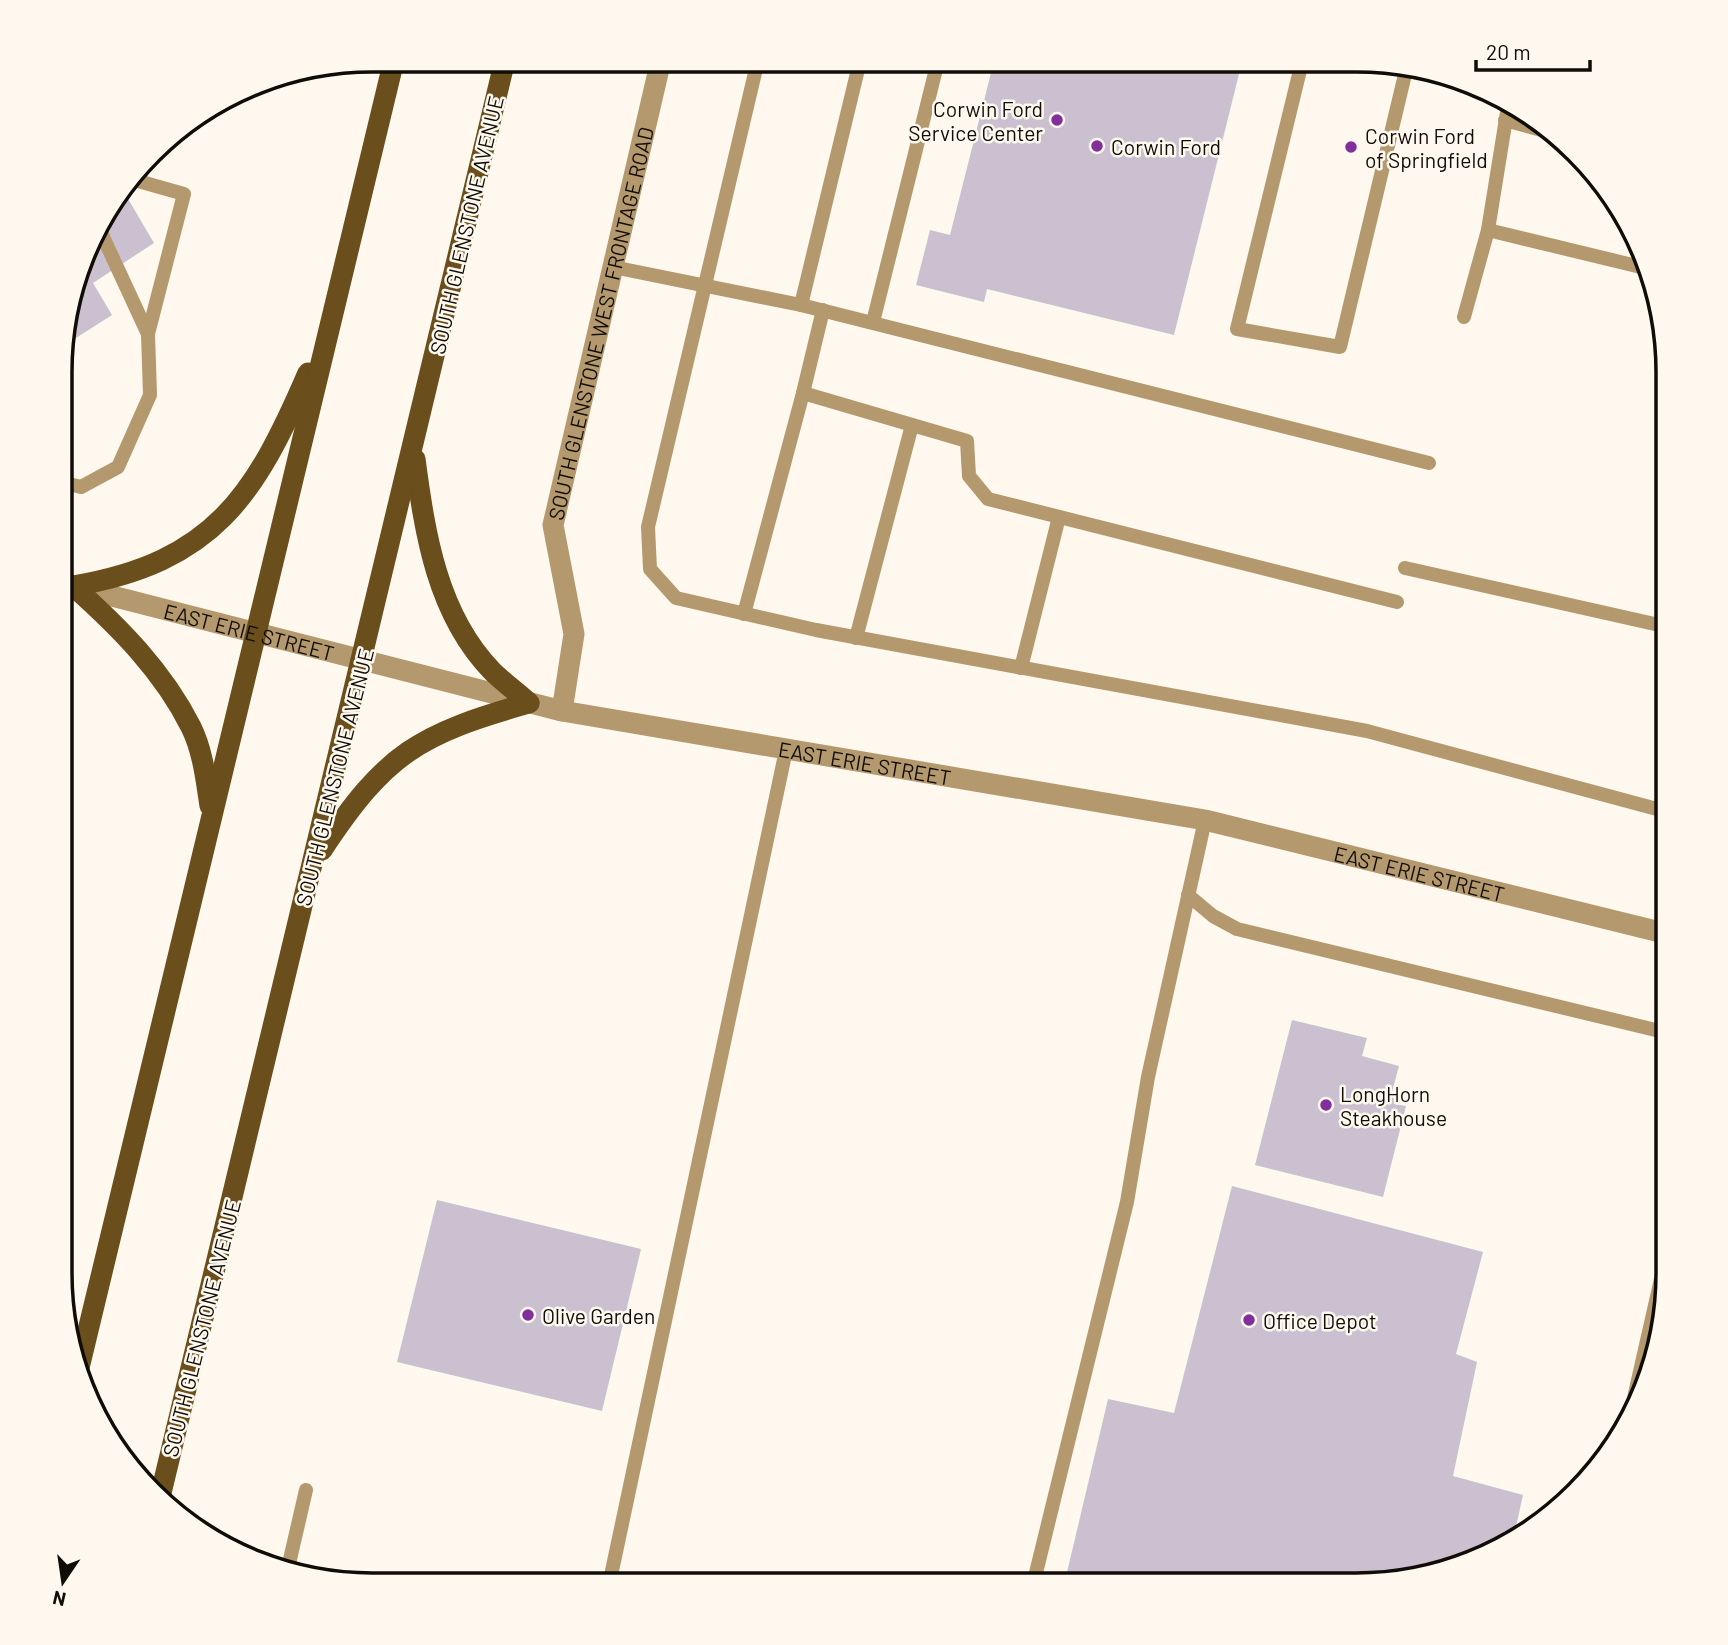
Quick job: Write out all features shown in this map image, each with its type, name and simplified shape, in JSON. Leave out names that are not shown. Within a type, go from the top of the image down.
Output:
[{"type":"main road","points":[[83,1353],[391,72]]},
{"type":"main road","name":"SOUTH GLENSTONE AVENUE","points":[[162,1487],[502,72]]},
{"type":"main road","points":[[72,584],[118,578],[153,565],[186,547],[223,517],[250,489],[271,455],[331,322]]},
{"type":"main road","points":[[414,447],[426,537],[435,569],[451,608],[492,670],[529,703]]},
{"type":"main road","points":[[72,587],[120,628],[192,728],[204,765],[212,815]]},
{"type":"main road","points":[[313,864],[363,792],[399,757],[429,737],[460,723],[529,703]]},
{"type":"street","name":"SOUTH GLENSTONE WEST FRONTAGE ROAD","points":[[562,711],[574,634],[553,525],[658,72]]},
{"type":"street","name":"EAST ERIE STREET","points":[[72,585],[562,711],[1205,820],[1656,931]]},
{"type":"lane","points":[[755,72],[648,527],[650,569],[676,598],[856,638],[1367,731],[1656,809]]},
{"type":"lane","points":[[801,305],[857,72]]},
{"type":"lane","points":[[873,322],[935,72]]},
{"type":"lane","points":[[1300,72],[1237,329],[1340,347],[1405,76]]},
{"type":"lane","points":[[1464,317],[1488,230],[1507,113]]},
{"type":"lane","points":[[1506,120],[1529,126]]},
{"type":"lane","points":[[72,485],[81,487],[118,467],[150,395],[148,334],[184,194],[140,182]]},
{"type":"lane","points":[[1488,230],[1636,266]]},
{"type":"lane","points":[[104,238],[148,334]]},
{"type":"lane","points":[[613,267],[873,322],[1429,463]]},
{"type":"lane","points":[[744,614],[823,310]]},
{"type":"lane","points":[[803,393],[967,441],[968,476],[988,499],[1397,602]]},
{"type":"lane","points":[[856,638],[912,425]]},
{"type":"lane","points":[[1021,668],[1059,517]]},
{"type":"lane","points":[[1405,568],[1656,624]]},
{"type":"lane","points":[[612,1573],[786,750]]},
{"type":"lane","points":[[1036,1573],[1128,1202],[1148,1077],[1205,820]]},
{"type":"lane","points":[[1188,895],[1213,916],[1237,929],[1656,1030]]},
{"type":"lane","points":[[1642,1364],[1654,1308]]},
{"type":"lane","points":[[290,1562],[306,1490]]},
{"type":"building","name":"Corwin Ford","points":[[991,72],[1240,72],[1174,335],[987,289],[984,302],[916,285],[930,230],[950,235]]},
{"type":"building","points":[[127,198],[154,243],[93,283],[112,315],[73,340],[82,294],[95,257]]},
{"type":"building","points":[[1292,1020],[1367,1038],[1362,1056],[1399,1066],[1392,1092],[1397,1093],[1394,1104],[1406,1106],[1383,1197],[1255,1165]]},
{"type":"building","points":[[1232,1186],[1483,1252],[1456,1354],[1477,1362],[1453,1476],[1523,1495],[1516,1527],[1471,1550],[1434,1563],[1376,1573],[1067,1573],[1108,1399],[1174,1413]]},
{"type":"building","points":[[437,1200],[641,1249],[602,1411],[397,1362]]},
{"type":"place","name":"Corwin Ford Service Center","points":[[1057,120]]},
{"type":"place","name":"Corwin Ford","points":[[1097,146]]},
{"type":"place","name":"Corwin Ford of Springfield","points":[[1351,147]]},
{"type":"place","name":"LongHorn Steakhouse","points":[[1326,1105]]},
{"type":"place","name":"Olive Garden","points":[[528,1315]]},
{"type":"place","name":"Office Depot","points":[[1249,1320]]}]
